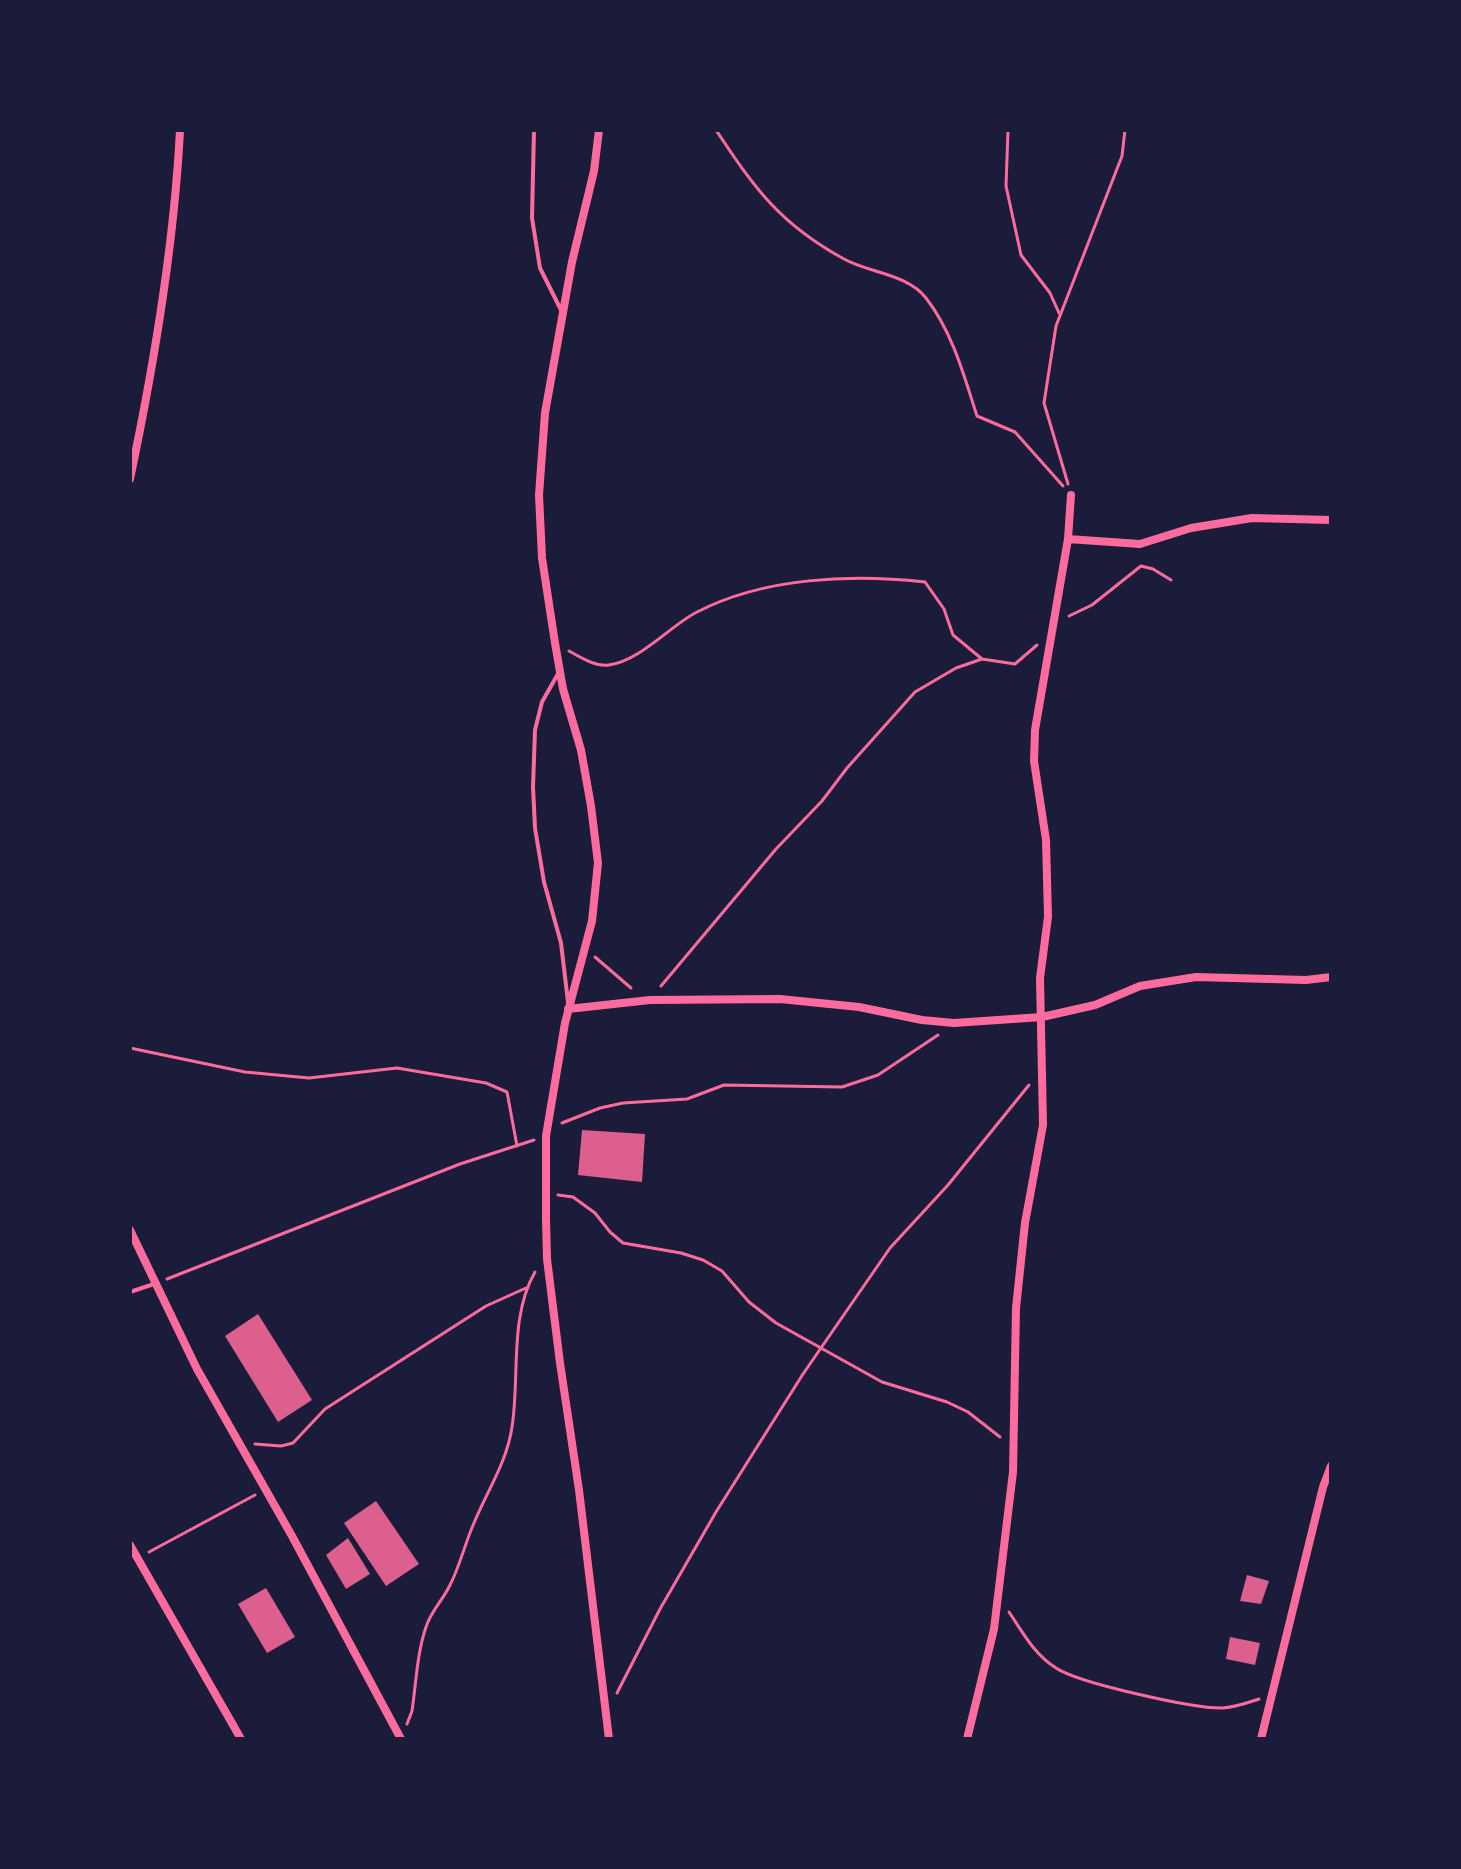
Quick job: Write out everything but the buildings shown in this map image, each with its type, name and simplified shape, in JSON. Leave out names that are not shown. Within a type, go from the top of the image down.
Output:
[{"type":"street","points":[[130,479],[176,201],[180,130]]},
{"type":"street","points":[[599,130],[594,171],[572,262],[545,413],[539,495],[542,558],[555,643],[581,750],[598,863],[592,921],[568,1009],[547,1132],[546,1192],[547,1259],[609,1739]]},
{"type":"street","points":[[967,1739],[994,1629],[1013,1472],[1016,1308],[1025,1223],[1043,1125],[1040,978],[1048,917],[1047,855],[1034,761],[1035,730],[1068,539],[1071,495]]},
{"type":"street","points":[[1068,539],[1140,544],[1191,528],[1252,518],[1331,520]]},
{"type":"street","points":[[568,1009],[650,1000],[780,999],[859,1007],[954,1023],[1042,1017],[1095,1005],[1140,986],[1196,977],[1291,980],[1331,977]]},
{"type":"street","points":[[130,1230],[197,1369],[266,1489],[401,1739]]},
{"type":"street","points":[[1261,1739],[1323,1487],[1331,1466]]},
{"type":"street","points":[[130,1545],[241,1739]]},
{"type":"lane","points":[[534,130],[532,218],[540,268],[563,315]]},
{"type":"lane","points":[[560,671],[542,702],[535,730],[533,787],[535,828],[544,882],[561,943],[568,1009]]},
{"type":"lane","points":[[130,1292],[156,1283]]},
{"type":"path","points":[[716,130],[771,207],[802,233],[846,261],[899,280],[925,296],[957,352],[977,416],[1015,432],[1071,495]]},
{"type":"path","points":[[1008,130],[1006,186],[1021,255],[1050,293],[1060,315]]},
{"type":"path","points":[[1071,495],[1044,403],[1056,326],[1122,156],[1125,130]]},
{"type":"path","points":[[586,945],[602,965],[650,1000],[776,849],[815,809],[915,692],[956,668],[982,659],[1015,664],[1053,626],[1092,605],[1141,566],[1171,580]]},
{"type":"path","points":[[555,643],[590,662],[609,665],[660,640],[695,613],[735,596],[822,580],[896,579],[925,582],[944,609],[953,635],[982,659]]},
{"type":"path","points":[[156,1283],[460,1164],[517,1146],[600,1108],[623,1103],[687,1099],[724,1085],[842,1087],[878,1075],[954,1023]]},
{"type":"path","points":[[130,1048],[245,1072],[309,1078],[397,1068],[486,1083],[507,1092],[517,1146]]},
{"type":"path","points":[[606,1714],[660,1609],[716,1512],[821,1349],[890,1248],[948,1185],[1043,1069]]},
{"type":"path","points":[[546,1192],[573,1197],[595,1213],[623,1243],[703,1260],[722,1271],[749,1302],[776,1323],[882,1382],[947,1402],[968,1412],[1013,1448]]},
{"type":"path","points":[[401,1739],[412,1711],[425,1628],[450,1586],[475,1520],[503,1463],[517,1394],[517,1349],[526,1288],[547,1259]]},
{"type":"path","points":[[239,1443],[281,1446],[293,1443],[325,1409],[486,1306],[526,1288]]},
{"type":"path","points":[[138,1558],[266,1489]]},
{"type":"path","points":[[997,1595],[1036,1654],[1058,1670],[1082,1680],[1220,1708],[1239,1706],[1274,1693]]}]
